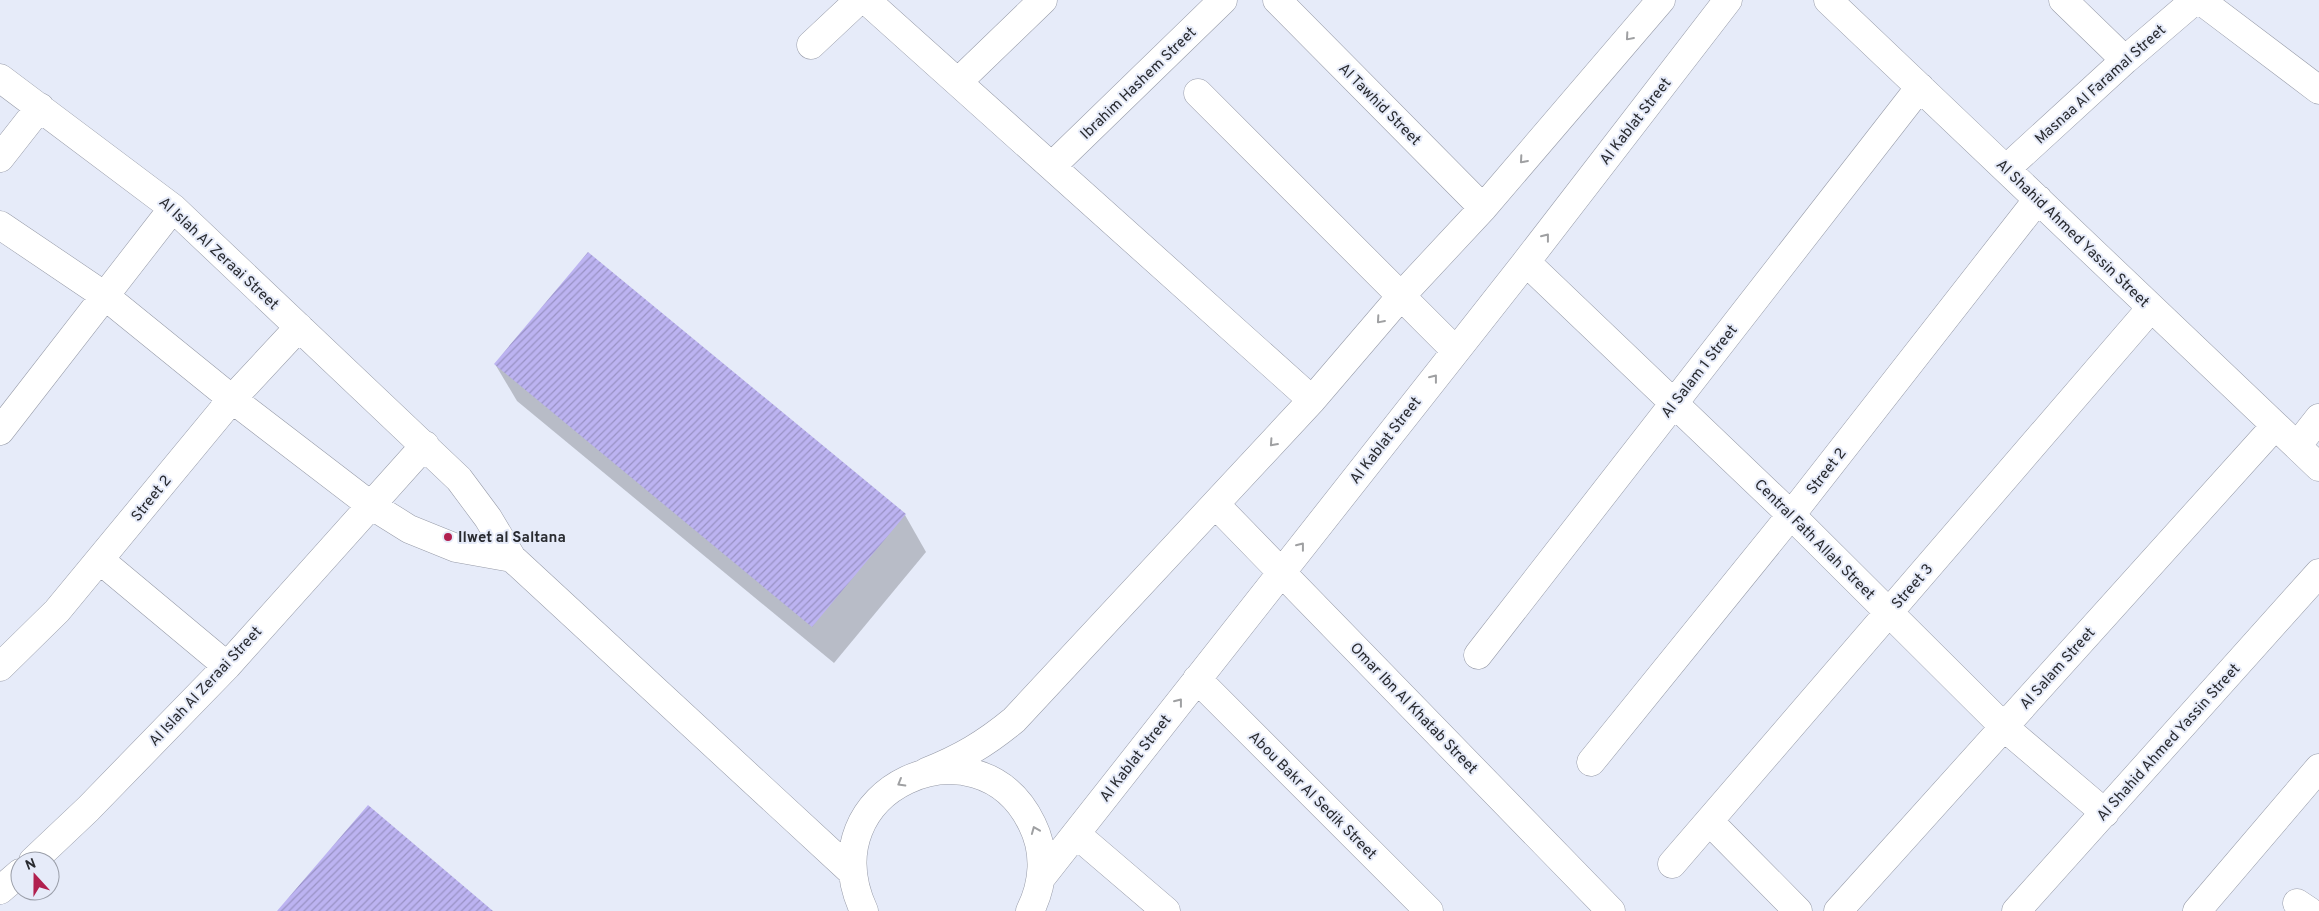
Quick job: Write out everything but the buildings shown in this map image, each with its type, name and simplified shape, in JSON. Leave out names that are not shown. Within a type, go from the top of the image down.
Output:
[{"type":"street","points":[[811,45],[859,0]]},
{"type":"street","points":[[866,0],[1312,400]]},
{"type":"street","points":[[958,82],[1043,0]]},
{"type":"street","name":"Ibrahim Hashem Street","points":[[1052,166],[1223,0]]},
{"type":"street","name":"Al Tawhid Street","points":[[1277,0],[1483,208]]},
{"type":"street","points":[[854,897],[853,849],[859,828],[871,808],[886,792],[904,780],[958,760],[988,742],[1014,720],[1216,506],[1312,400],[1401,296],[1483,208],[1661,0]]},
{"type":"street","name":"Al Kablat Street","points":[[1041,878],[1526,262],[1728,0]]},
{"type":"street","name":"Al Shahid Ahmed Yassin Street","points":[[1828,0],[2319,466]]},
{"type":"street","points":[[2063,0],[2124,60]]},
{"type":"street","name":"Masnaa Al Faramal Street","points":[[2006,170],[2124,60],[2195,0]]},
{"type":"street","points":[[2200,0],[2319,90]]},
{"type":"street","name":"Al Islah Al Zeraai Street","points":[[0,78],[173,208],[425,445],[459,480],[488,518],[512,558],[854,897]]},
{"type":"street","name":"Al Salam 1 Street","points":[[1478,655],[1920,87]]},
{"type":"street","points":[[1198,93],[1456,351]]},
{"type":"street","points":[[0,158],[40,107]]},
{"type":"street","name":"Street 2","points":[[1591,762],[1791,515],[2038,199]]},
{"type":"street","points":[[0,431],[173,208]]},
{"type":"street","points":[[0,225],[105,296],[232,399],[369,504],[409,529],[456,548],[512,558]]},
{"type":"street","name":"Central Fath Allah Street","points":[[1526,262],[1791,515],[2004,727],[2105,813]]},
{"type":"street","name":"Street 3","points":[[1672,864],[2151,308]]},
{"type":"street","name":"Street 2","points":[[0,667],[57,611],[232,399],[299,328]]},
{"type":"street","points":[[2297,446],[2319,418]]},
{"type":"street","name":"Al Salam Street","points":[[1838,911],[2275,426]]},
{"type":"street","name":"Al Islah Al Zeraai Street","points":[[44,851],[88,809],[227,666],[369,504],[425,445]]},
{"type":"street","name":"Omar Ibn Al Khatab Street","points":[[1216,506],[1611,911]]},
{"type":"street","points":[[100,560],[227,666]]},
{"type":"street","name":"Al Shahid Ahmed Yassin Street","points":[[2016,911],[2319,573]]},
{"type":"street","name":"Abou Bakr Al Sedik Street","points":[[1197,679],[1429,911]]},
{"type":"street","points":[[2196,911],[2319,768]]},
{"type":"street","points":[[926,772],[949,770],[971,773],[993,782],[1012,795],[1027,812],[1037,833],[1042,856],[1041,878],[1036,898],[1030,911]]},
{"type":"street","points":[[1709,822],[1798,911]]},
{"type":"street","points":[[1076,834],[1166,911]]},
{"type":"street","points":[[0,890],[10,882]]},
{"type":"place","name":"Ilwet al Saltana","points":[[448,537]]}]
